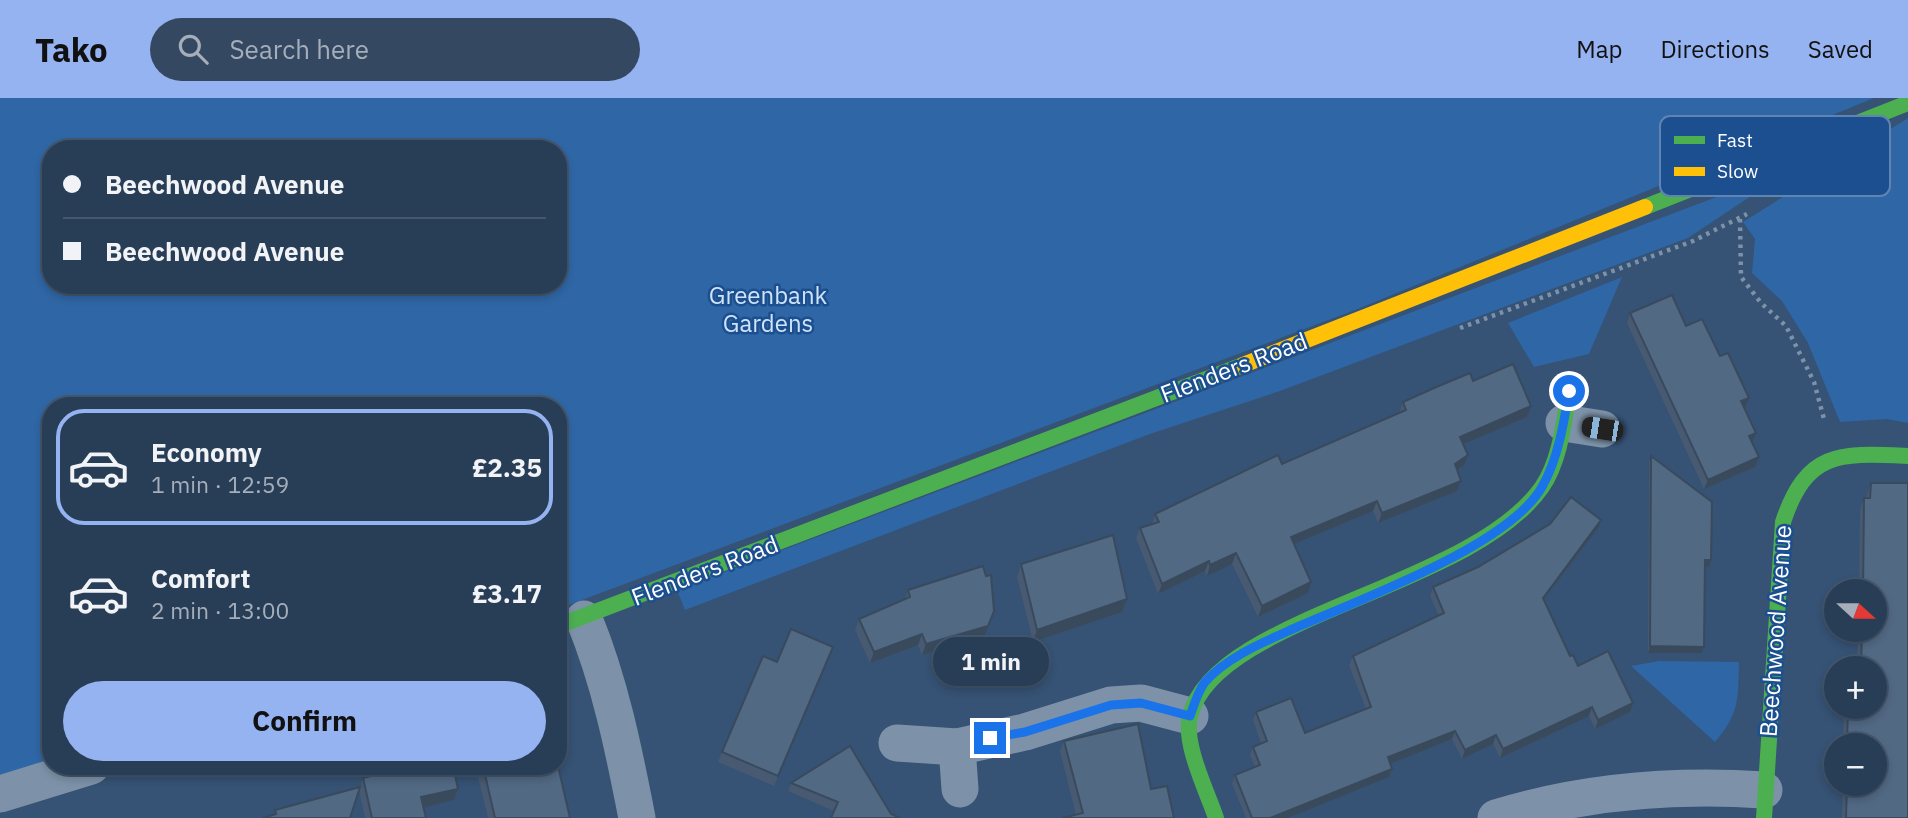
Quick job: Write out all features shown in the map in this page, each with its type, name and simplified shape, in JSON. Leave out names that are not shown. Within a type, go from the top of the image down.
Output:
[{"type":"street","name":"Flenders Road","points":[[1875,116],[1908,103]]},
{"type":"street","name":"Flenders Road","points":[[571,623],[1320,335],[1672,196]]},
{"type":"street","points":[[1216,818],[1191,739],[1190,716],[1205,682],[1230,661],[1266,641],[1468,550],[1514,520],[1541,488],[1566,407],[1602,429]]},
{"type":"street","name":"Beechwood Avenue","points":[[1496,818],[1573,799],[1622,791],[1704,786],[1764,804],[1783,522],[1788,501],[1805,473],[1840,455],[1908,456]]},
{"type":"street","points":[[571,623],[600,663],[626,761],[637,818]]},
{"type":"street","points":[[897,743],[957,747],[1025,732],[1111,705],[1141,703],[1190,716]]},
{"type":"street","points":[[957,747],[960,789]]},
{"type":"street","points":[[0,794],[62,775]]},
{"type":"path","points":[[1740,219],[1741,276],[1761,303],[1786,326],[1814,382],[1826,428],[1840,455]]},
{"type":"green space","name":"Greenbank Gardens","points":[[0,98],[1874,98],[1830,116],[1660,116],[1660,185],[1355,310],[567,606],[567,397],[42,397],[42,763],[0,775]]},
{"type":"green space","points":[[1908,118],[1908,423],[1887,419],[1840,422],[1808,343],[1782,301],[1752,273],[1755,239],[1743,222],[1784,196],[1890,196],[1890,129]]},
{"type":"green space","points":[[1719,196],[1751,196],[1688,238],[1280,391],[1150,434],[685,610],[677,590]]},
{"type":"green space","points":[[1622,277],[1589,354],[1534,367],[1508,323]]},
{"type":"green space","points":[[1659,661],[1739,662],[1736,705],[1729,722],[1715,742],[1631,666]]},
{"type":"building","points":[[1672,295],[1686,326],[1702,319],[1720,356],[1728,353],[1749,398],[1741,401],[1756,433],[1749,436],[1759,457],[1708,480],[1630,313]]},
{"type":"building","points":[[1513,364],[1531,406],[1460,437],[1468,455],[1455,464],[1461,481],[1382,513],[1377,501],[1291,537],[1311,582],[1262,606],[1236,553],[1210,565],[1209,561],[1162,584],[1140,528],[1159,522],[1155,514],[1278,455],[1282,464],[1406,410],[1403,402],[1434,388],[1470,373],[1473,381]]},
{"type":"building","points":[[1651,456],[1712,502],[1711,560],[1705,560],[1704,647],[1650,646]]},
{"type":"building","points":[[1871,483],[1908,483],[1908,818],[1846,818],[1847,796],[1887,796],[1887,733],[1847,733],[1848,719],[1887,719],[1887,656],[1861,656],[1862,642],[1887,642],[1887,579],[1863,579],[1864,498],[1870,498]]},
{"type":"building","points":[[1571,497],[1601,520],[1543,598],[1570,656],[1573,655],[1578,666],[1608,651],[1633,703],[1598,720],[1592,707],[1503,749],[1496,735],[1465,750],[1455,731],[1388,757],[1392,769],[1270,818],[1252,818],[1235,775],[1260,765],[1253,747],[1267,741],[1256,712],[1291,698],[1305,733],[1371,707],[1353,656],[1444,613],[1433,587],[1478,567],[1550,524]]},
{"type":"building","points":[[1113,535],[1127,599],[1037,630],[1021,564]]},
{"type":"building","points":[[983,566],[986,576],[991,575],[994,611],[988,626],[926,644],[922,634],[874,652],[859,619],[910,597],[908,590]]},
{"type":"building","points":[[791,629],[833,647],[778,776],[722,752],[763,656],[777,662]]},
{"type":"building","points":[[1138,724],[1151,789],[1167,786],[1174,818],[1062,818],[1083,813],[1064,741]]},
{"type":"building","points":[[850,746],[891,814],[900,818],[831,818],[838,802],[791,783]]},
{"type":"building","points":[[455,775],[458,789],[421,797],[426,818],[372,818],[363,778]]},
{"type":"building","points":[[485,775],[560,775],[570,818],[495,818]]},
{"type":"building","points":[[360,787],[350,818],[263,818],[276,814],[275,810]]},
{"type":"traffic: fast","points":[[1875,116],[1908,103]]},
{"type":"traffic: fast","points":[[1645,207],[1673,196]]},
{"type":"traffic: fast","points":[[567,623],[1243,365]]},
{"type":"traffic: fast","points":[[1216,818],[1193,753],[1189,727],[1190,716],[1209,682],[1246,652],[1294,626],[1461,551],[1508,522],[1542,487],[1548,477],[1560,441],[1569,391]]},
{"type":"traffic: fast","points":[[1764,818],[1783,522],[1792,498],[1803,481],[1815,469],[1829,461],[1863,455],[1908,456]]},
{"type":"traffic: slow","points":[[1243,365],[1645,207]]},
{"type":"route","points":[[990,738],[1025,732],[1111,705],[1141,703],[1190,716],[1205,682],[1230,661],[1266,641],[1468,550],[1514,520],[1541,488],[1564,423],[1569,391]]}]
